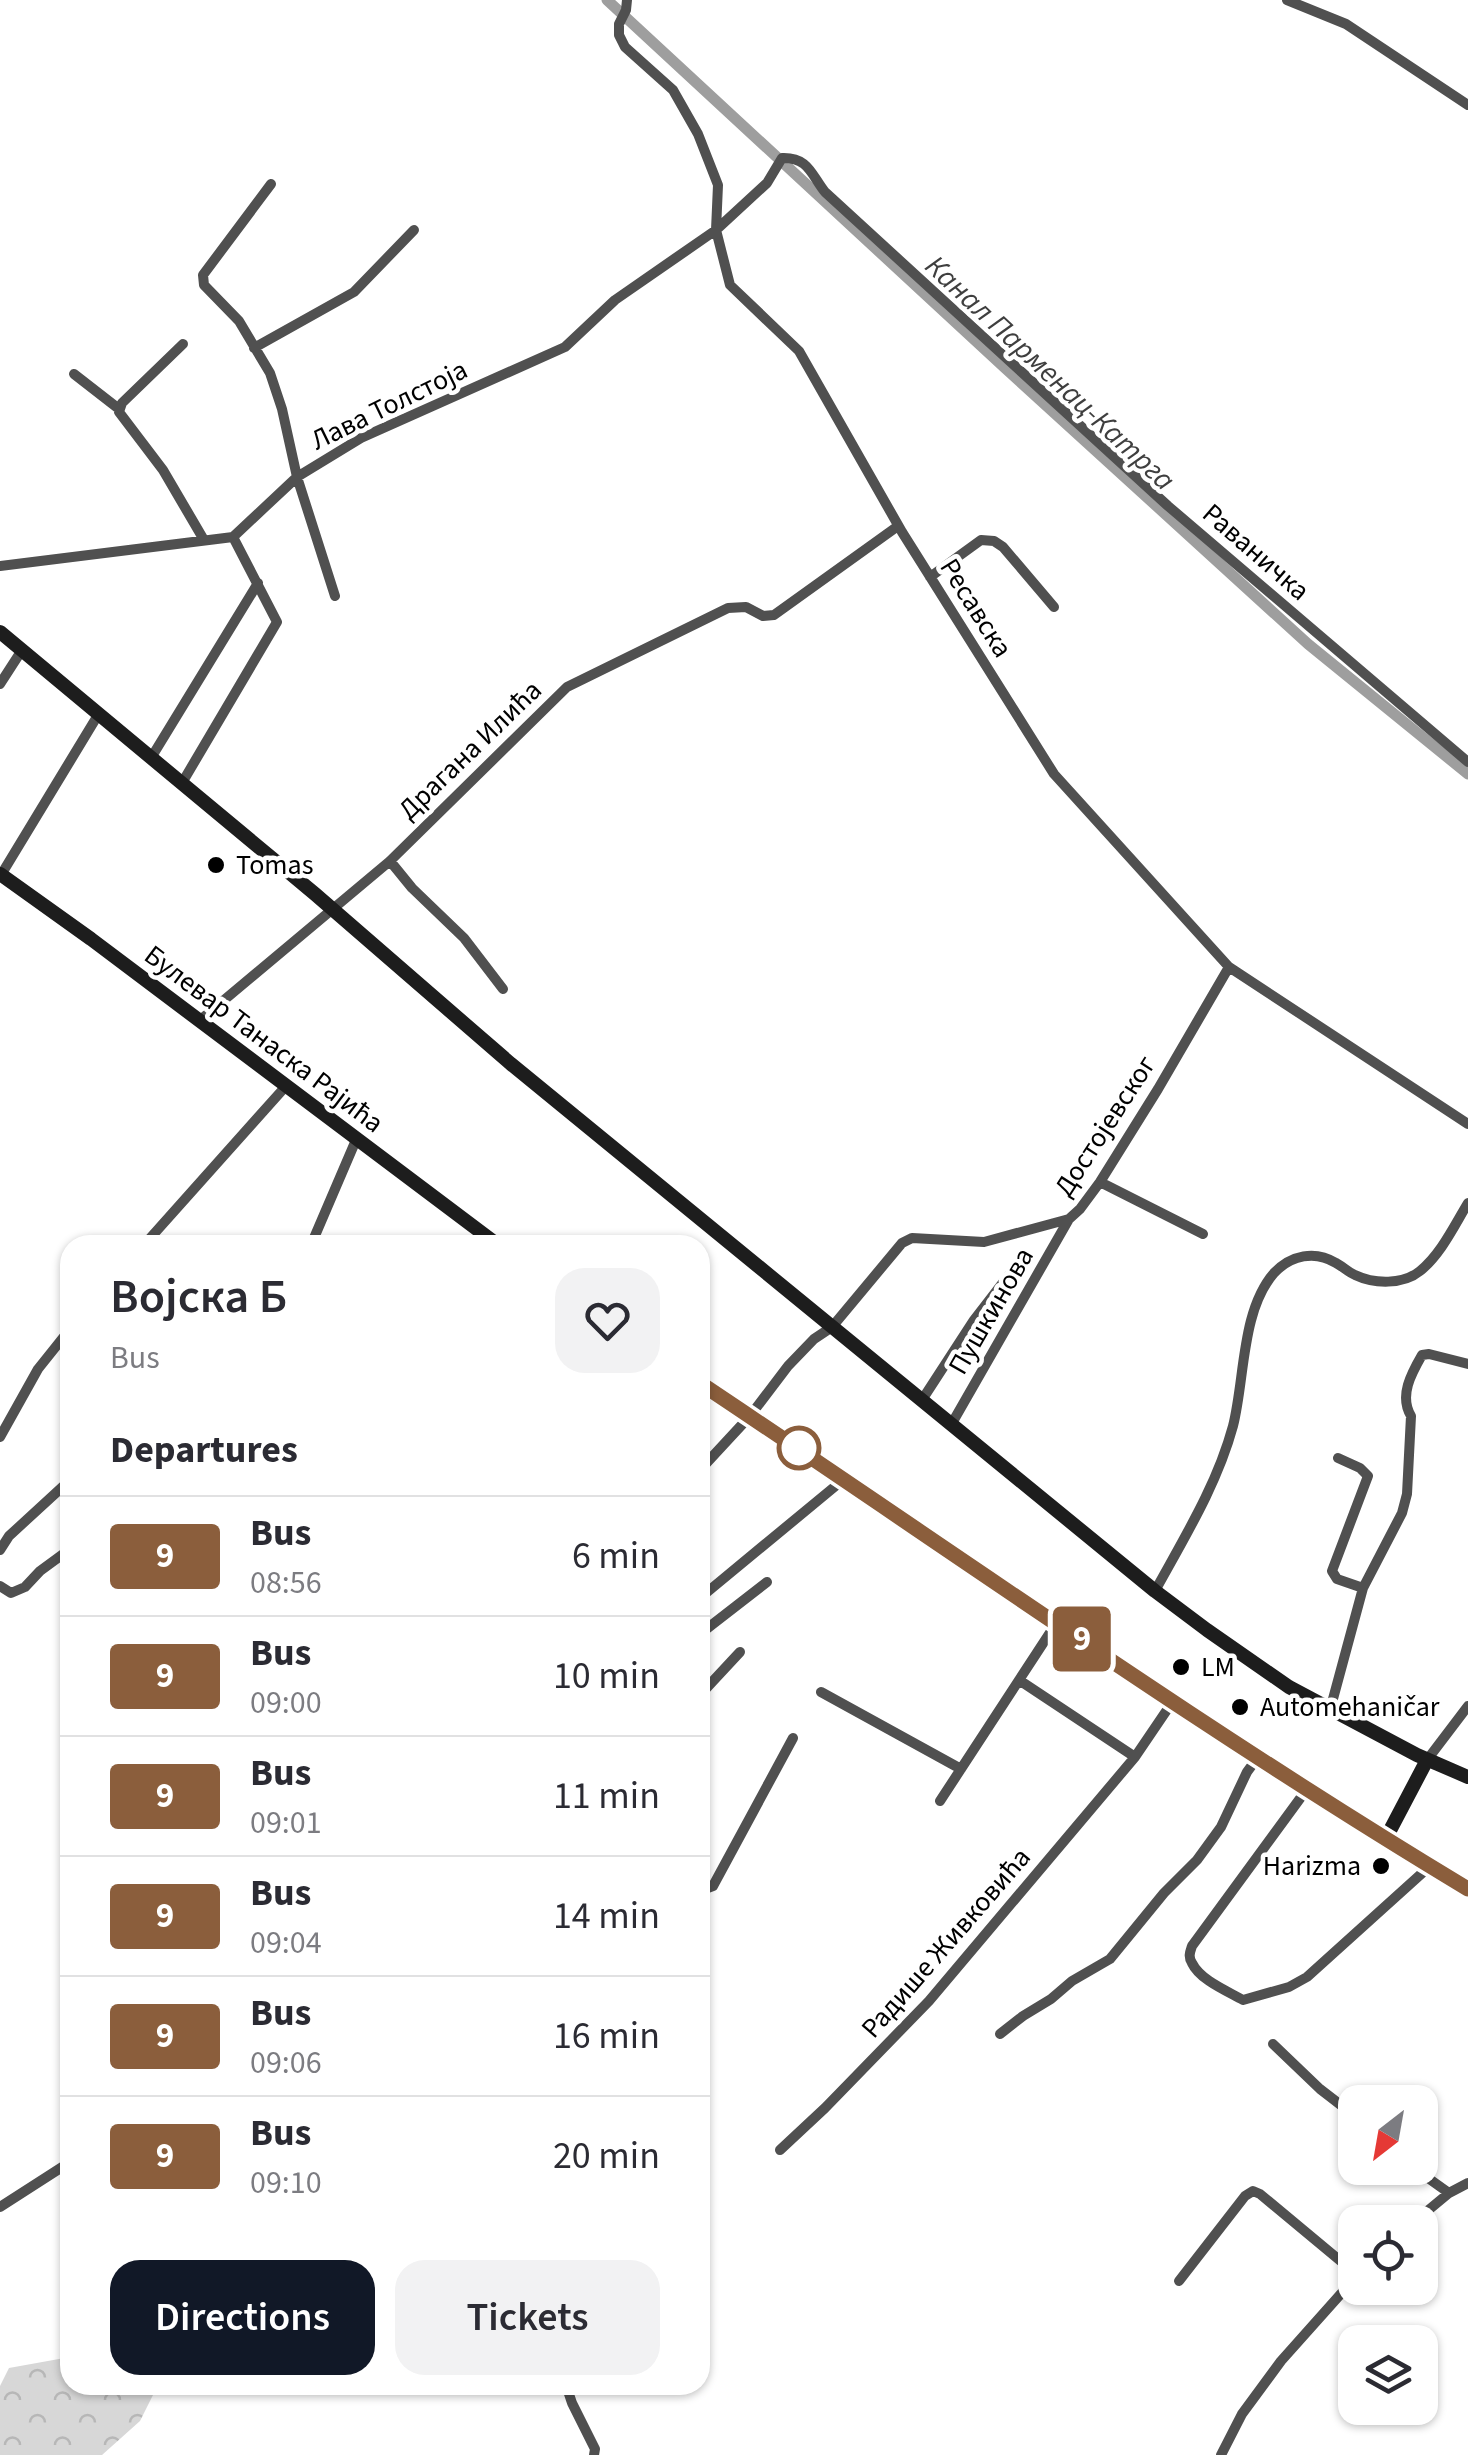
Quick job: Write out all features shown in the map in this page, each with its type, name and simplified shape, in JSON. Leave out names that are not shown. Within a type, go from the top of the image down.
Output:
[{"type":"street","points":[[1287,0],[1346,24],[1468,105]]},
{"type":"street","name":"Ресавска","points":[[626,5],[619,24],[625,47],[673,90],[698,134],[718,185],[716,230],[730,285],[799,351],[898,526],[1054,774],[1229,968],[1468,1124]]},
{"type":"street","name":"Раваничка","points":[[716,230],[768,182],[782,159],[796,158],[805,163],[825,192],[1168,506],[1468,762]]},
{"type":"street","points":[[271,184],[203,275],[204,285],[239,321],[270,373],[297,477],[335,596]]},
{"type":"street","points":[[254,348],[354,292],[414,230]]},
{"type":"street","name":"Лава Толстоја","points":[[233,537],[297,477],[361,438],[566,347],[615,300],[716,230]]},
{"type":"street","points":[[184,344],[122,404],[120,416],[163,470],[204,540]]},
{"type":"street","points":[[74,374],[120,409]]},
{"type":"street","name":"Драгана Илића","points":[[333,910],[390,860],[567,687],[728,608],[746,607],[763,616],[774,615],[898,526]]},
{"type":"street","points":[[0,566],[233,537],[277,622],[182,783]]},
{"type":"street","points":[[930,577],[981,540],[994,540],[1054,607]]},
{"type":"street","points":[[151,758],[258,583]]},
{"type":"street","points":[[0,632],[511,1064],[1155,1592],[1276,1678],[1330,1710],[1468,1777]]},
{"type":"street","points":[[0,684],[22,650]]},
{"type":"street","points":[[1,874],[98,715]]},
{"type":"street","points":[[390,860],[412,888],[464,938],[503,990]]},
{"type":"street","name":"Булевар Танаска Рајића","points":[[1,874],[484,1235]]},
{"type":"street","points":[[199,1021],[333,910]]},
{"type":"street","name":"Достојевског","points":[[710,1459],[788,1366],[832,1327],[902,1243],[912,1238],[984,1242],[1069,1219],[1080,1209],[1158,1089],[1229,968]]},
{"type":"street","points":[[153,1235],[286,1086]]},
{"type":"street","points":[[315,1235],[356,1140]]},
{"type":"street","points":[[1100,1182],[1203,1234]]},
{"type":"street","points":[[1155,1592],[1204,1502],[1232,1426],[1257,1302],[1274,1274],[1289,1261],[1306,1254],[1332,1260],[1356,1276],[1384,1282],[1407,1279],[1418,1274],[1434,1257],[1468,1203]]},
{"type":"street","name":"Пушкинова","points":[[951,1425],[1069,1219]]},
{"type":"street","points":[[922,1400],[974,1320],[1015,1267]]},
{"type":"street","points":[[0,1436],[38,1369],[60,1342]]},
{"type":"street","points":[[1330,1710],[1363,1588],[1402,1513],[1407,1494],[1411,1416],[1405,1393],[1413,1370],[1422,1355],[1430,1354],[1468,1364]]},
{"type":"street","points":[[710,1389],[1173,1701],[1468,1889]]},
{"type":"street","points":[[1338,1458],[1368,1476],[1332,1571],[1337,1579],[1363,1588]]},
{"type":"street","points":[[710,1590],[844,1479]]},
{"type":"street","points":[[0,1550],[9,1536],[60,1489]]},
{"type":"street","points":[[0,1586],[11,1593],[18,1592],[60,1556]]},
{"type":"street","points":[[710,1626],[767,1582]]},
{"type":"street","points":[[940,1801],[1057,1622]]},
{"type":"street","points":[[710,1684],[740,1652]]},
{"type":"street","points":[[1019,1680],[1135,1757]]},
{"type":"street","points":[[821,1692],[961,1770]]},
{"type":"street","name":"Радише Живковића","points":[[780,2150],[930,2001],[1135,1757],[1173,1701]]},
{"type":"street","points":[[1386,1838],[1427,1760],[1468,1706]]},
{"type":"street","points":[[710,1887],[792,1738]]},
{"type":"street","points":[[1000,2034],[1072,1981],[1110,1959],[1164,1893],[1197,1860],[1221,1826],[1258,1756]]},
{"type":"street","points":[[1307,1789],[1192,1946],[1192,1965],[1209,1980],[1243,2000],[1289,1987],[1307,1977],[1430,1866]]},
{"type":"street","points":[[1273,2044],[1338,2103]]},
{"type":"street","points":[[0,2207],[60,2168]]},
{"type":"street","points":[[1435,2205],[1468,2184]]},
{"type":"street","points":[[1438,2185],[1449,2193]]},
{"type":"street","points":[[1179,2281],[1245,2196],[1253,2191],[1338,2261]]},
{"type":"street","points":[[1221,2455],[1242,2414],[1281,2361],[1338,2296]]},
{"type":"street","points":[[569,2395],[595,2449],[594,2455]]},
{"type":"green space","points":[[60,2359],[60,2395],[153,2395],[140,2421],[102,2455],[0,2455],[0,2386],[9,2368]]},
{"type":"waterway","name":"Канал Парменац-Катрга","points":[[607,0],[1308,644],[1468,774]]},
{"type":"bus line","name":"9","points":[[710,1390],[1173,1701],[1468,1889]]},
{"type":"place","name":"Tomas","points":[[216,865]]},
{"type":"place","name":"LM","points":[[1181,1667]]},
{"type":"place","name":"Automehaničar","points":[[1240,1707]]},
{"type":"place","name":"Harizma","points":[[1381,1866]]}]
